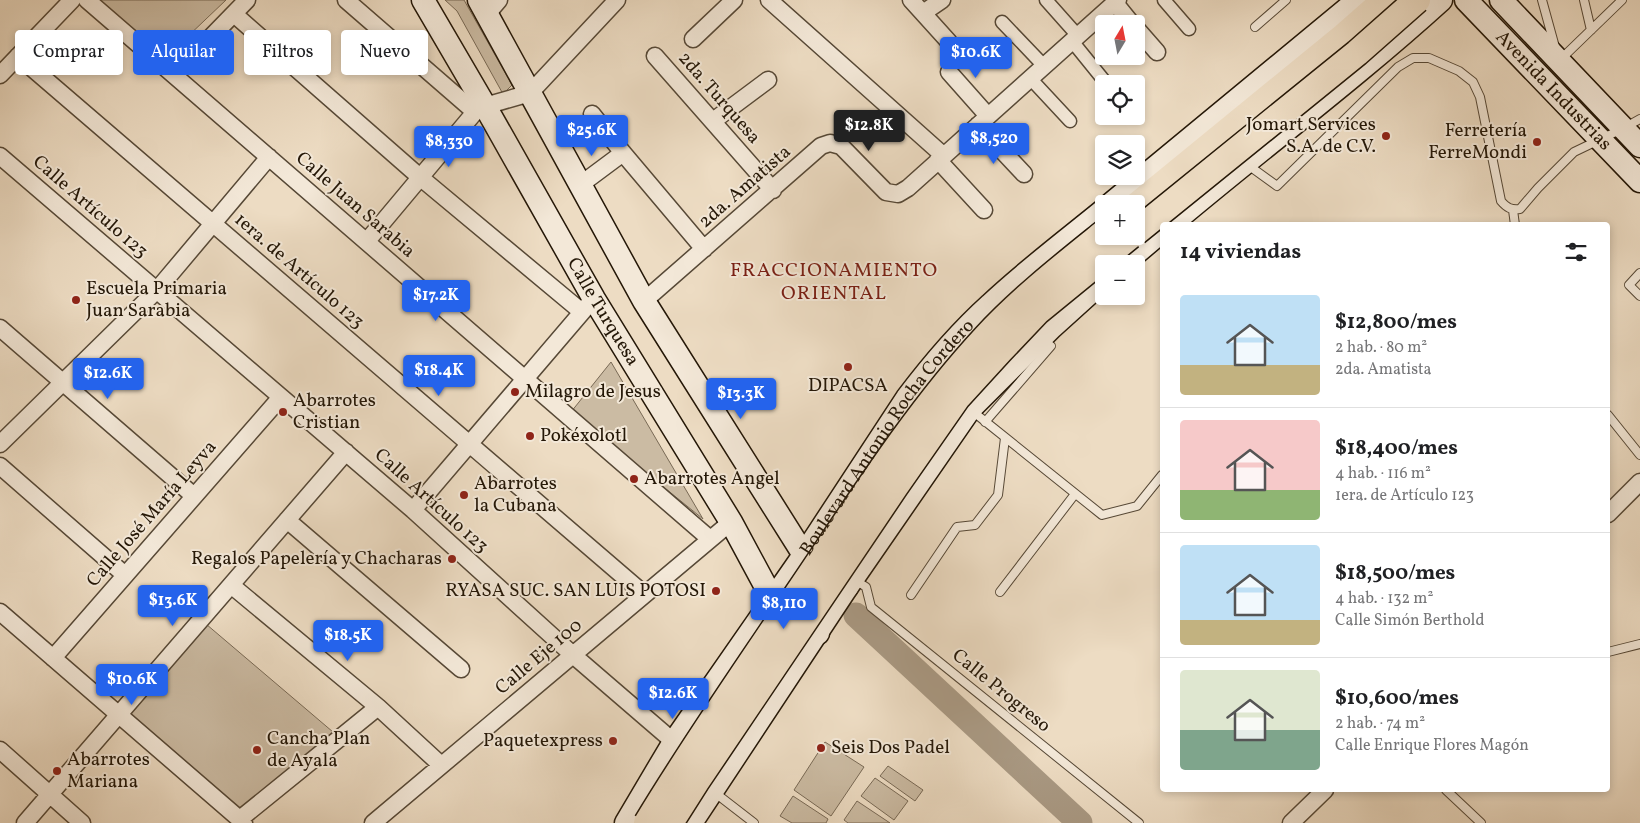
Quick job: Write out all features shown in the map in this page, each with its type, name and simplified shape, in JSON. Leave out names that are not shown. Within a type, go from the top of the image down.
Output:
[{"type":"highway","points":[[1145,199],[1344,36],[1385,0]]},
{"type":"highway","points":[[1145,225],[1356,53],[1428,5]]},
{"type":"highway","name":"Boulevard Antonio Rocha Cordero","points":[[647,823],[684,762],[922,412],[966,359],[1018,304],[1095,240]]},
{"type":"highway","name":"Boulevard Antonio Rocha Cordero","points":[[670,823],[701,773],[894,487],[957,398],[994,356],[1037,312],[1119,245]]},
{"type":"main road","name":"Calle Turquesa","points":[[423,0],[480,109],[588,305],[731,522],[773,600],[818,632]]},
{"type":"main road","points":[[1122,195],[1358,0]]},
{"type":"main road","points":[[1397,40],[1407,16],[1407,8],[1403,0]]},
{"type":"main road","name":"Avenida Industrias","points":[[1466,0],[1640,182]]},
{"type":"main road","points":[[488,5],[530,93],[644,301],[804,555],[853,583]]},
{"type":"main road","points":[[1174,222],[1244,162],[1397,40],[1428,5],[1463,8],[1484,19]]},
{"type":"main road","name":"Avenida Industrias","points":[[1506,5],[1559,61],[1632,123],[1640,146]]},
{"type":"main road","name":"Boulevard Antonio Rocha Cordero","points":[[626,823],[674,742],[734,653],[804,555],[906,398],[945,351],[989,305],[1095,217]]},
{"type":"main road","points":[[1134,255],[1160,233]]},
{"type":"main road","points":[[691,823],[882,537],[976,414],[1052,327],[1095,288]]},
{"type":"main road","points":[[836,506],[832,519],[834,528],[838,536],[845,543],[863,547],[872,545],[882,537]]},
{"type":"main road","points":[[734,653],[749,642],[766,642],[774,645],[785,658],[787,666],[783,685]]},
{"type":"street","points":[[43,30],[72,0]]},
{"type":"street","name":"Calle Juan Sarabia","points":[[87,0],[133,40]]},
{"type":"street","points":[[218,30],[247,0]]},
{"type":"street","points":[[346,0],[480,109]]},
{"type":"street","points":[[367,241],[480,109],[530,93],[617,0]]},
{"type":"street","points":[[693,39],[734,0]]},
{"type":"street","points":[[770,0],[941,158],[984,210]]},
{"type":"street","points":[[911,0],[949,42]]},
{"type":"street","points":[[923,14],[942,0]]},
{"type":"street","points":[[1046,0],[1100,75]]},
{"type":"street","points":[[1164,0],[1189,29]]},
{"type":"street","points":[[941,158],[1116,2],[1125,15]]},
{"type":"street","points":[[234,14],[421,178],[588,305],[413,510]]},
{"type":"street","points":[[1002,22],[1044,66]]},
{"type":"street","points":[[1145,38],[1157,52]]},
{"type":"street","name":"2da. Turquesa","points":[[655,56],[773,190]]},
{"type":"street","points":[[0,75],[15,59]]},
{"type":"street","points":[[949,72],[983,121],[1024,174]]},
{"type":"street","name":"1era. de Artículo 123","points":[[40,75],[644,594]]},
{"type":"street","name":"Calle Juan Sarabia","points":[[174,75],[710,539]]},
{"type":"street","points":[[1030,78],[1070,121]]},
{"type":"street","points":[[713,122],[768,80]]},
{"type":"street","points":[[592,114],[704,249]]},
{"type":"street","name":"2da. Amatista","points":[[644,301],[821,146],[830,143],[841,146],[886,192],[898,194],[908,188],[941,158]]},
{"type":"street","points":[[580,185],[623,153]]},
{"type":"street","name":"Calle Artículo 123","points":[[0,156],[413,510],[573,655],[674,742]]},
{"type":"street","points":[[0,444],[157,290],[269,157]]},
{"type":"street","points":[[0,328],[194,496]]},
{"type":"street","name":"Calle José María Leyva","points":[[53,658],[281,397]]},
{"type":"street","points":[[25,823],[346,452]]},
{"type":"street","points":[[0,466],[125,575]]},
{"type":"street","points":[[1610,512],[1640,482]]},
{"type":"street","points":[[287,520],[462,669]]},
{"type":"street","name":"Calle Eje 100","points":[[374,823],[731,522]]},
{"type":"street","points":[[231,585],[378,707],[441,765]]},
{"type":"street","points":[[0,612],[242,821],[378,707]]},
{"type":"street","points":[[0,750],[82,823]]},
{"type":"street","points":[[1291,823],[1323,792]]},
{"type":"lane","points":[[1255,27],[1286,0]]},
{"type":"lane","points":[[1542,0],[1559,61],[1622,0]]},
{"type":"lane","points":[[1584,0],[1591,30]]},
{"type":"lane","points":[[1244,162],[1278,186],[1398,67],[1413,58],[1429,58],[1459,71],[1473,82],[1480,97],[1500,201],[1506,207],[1513,210],[1520,209],[1574,152],[1632,123]]},
{"type":"lane","points":[[1513,210],[1515,222]]},
{"type":"lane","points":[[1640,273],[1629,285],[1640,296]]},
{"type":"lane","points":[[853,583],[976,414],[1051,346]]},
{"type":"lane","points":[[976,414],[1102,515],[1137,506],[1160,477]]},
{"type":"lane","points":[[1610,418],[1640,455]]},
{"type":"lane","points":[[911,595],[957,527],[975,525],[998,496],[1005,438]]},
{"type":"lane","points":[[1000,592],[1075,494]]},
{"type":"lane","name":"Calle Progreso","points":[[853,583],[866,587],[871,607],[1139,823]]},
{"type":"lane","points":[[1610,652],[1640,644]]},
{"type":"lane","points":[[712,790],[754,823]]},
{"type":"lane","points":[[1448,792],[1481,823]]},
{"type":"shaded area","points":[[93,0],[226,0],[194,30],[133,30],[133,33]]},
{"type":"shaded area","points":[[445,0],[464,0],[512,85],[503,94],[457,11]]},
{"type":"shaded area","points":[[611,362],[703,519],[571,412]]},
{"type":"shaded area","points":[[206,624],[333,732],[240,811],[127,714]]},
{"type":"shaded area","points":[[825,742],[864,767],[831,816],[794,790]]},
{"type":"shaded area","points":[[888,766],[923,790],[915,801],[880,776]]},
{"type":"shaded area","points":[[875,778],[908,801],[894,820],[861,796]]},
{"type":"shaded area","points":[[793,796],[828,819],[826,823],[792,823],[780,816]]},
{"type":"shaded area","points":[[857,801],[890,823],[848,823],[844,820]]},
{"type":"waterway","points":[[856,615],[1080,823]]},
{"type":"place","name":"Jomart Services S.A. de C.V.","points":[[1386,136]]},
{"type":"place","name":"Ferretería FerreMondi","points":[[1537,142]]},
{"type":"place","name":"Escuela Primaria Juan Sarabia","points":[[76,300]]},
{"type":"place","name":"DIPACSA","points":[[848,367]]},
{"type":"place","name":"Milagro de Jesus","points":[[515,392]]},
{"type":"place","name":"Abarrotes Cristian","points":[[283,412]]},
{"type":"place","name":"Pokéxolotl","points":[[530,436]]},
{"type":"place","name":"Abarrotes Angel","points":[[634,479]]},
{"type":"place","name":"Abarrotes la Cubana","points":[[464,495]]},
{"type":"place","name":"Regalos Papelería y Chacharas","points":[[452,559]]},
{"type":"place","name":"RYASA SUC. SAN LUIS POTOSI","points":[[716,591]]},
{"type":"place","name":"Paquetexpress","points":[[613,741]]},
{"type":"place","name":"Seis Dos Padel","points":[[821,748]]},
{"type":"place","name":"Cancha Plan de Ayala","points":[[257,750]]},
{"type":"place","name":"Abarrotes Mariana","points":[[57,771]]},
{"type":"district","name":"FRACCIONAMIENTO ORIENTAL","points":[[834,282]]}]
